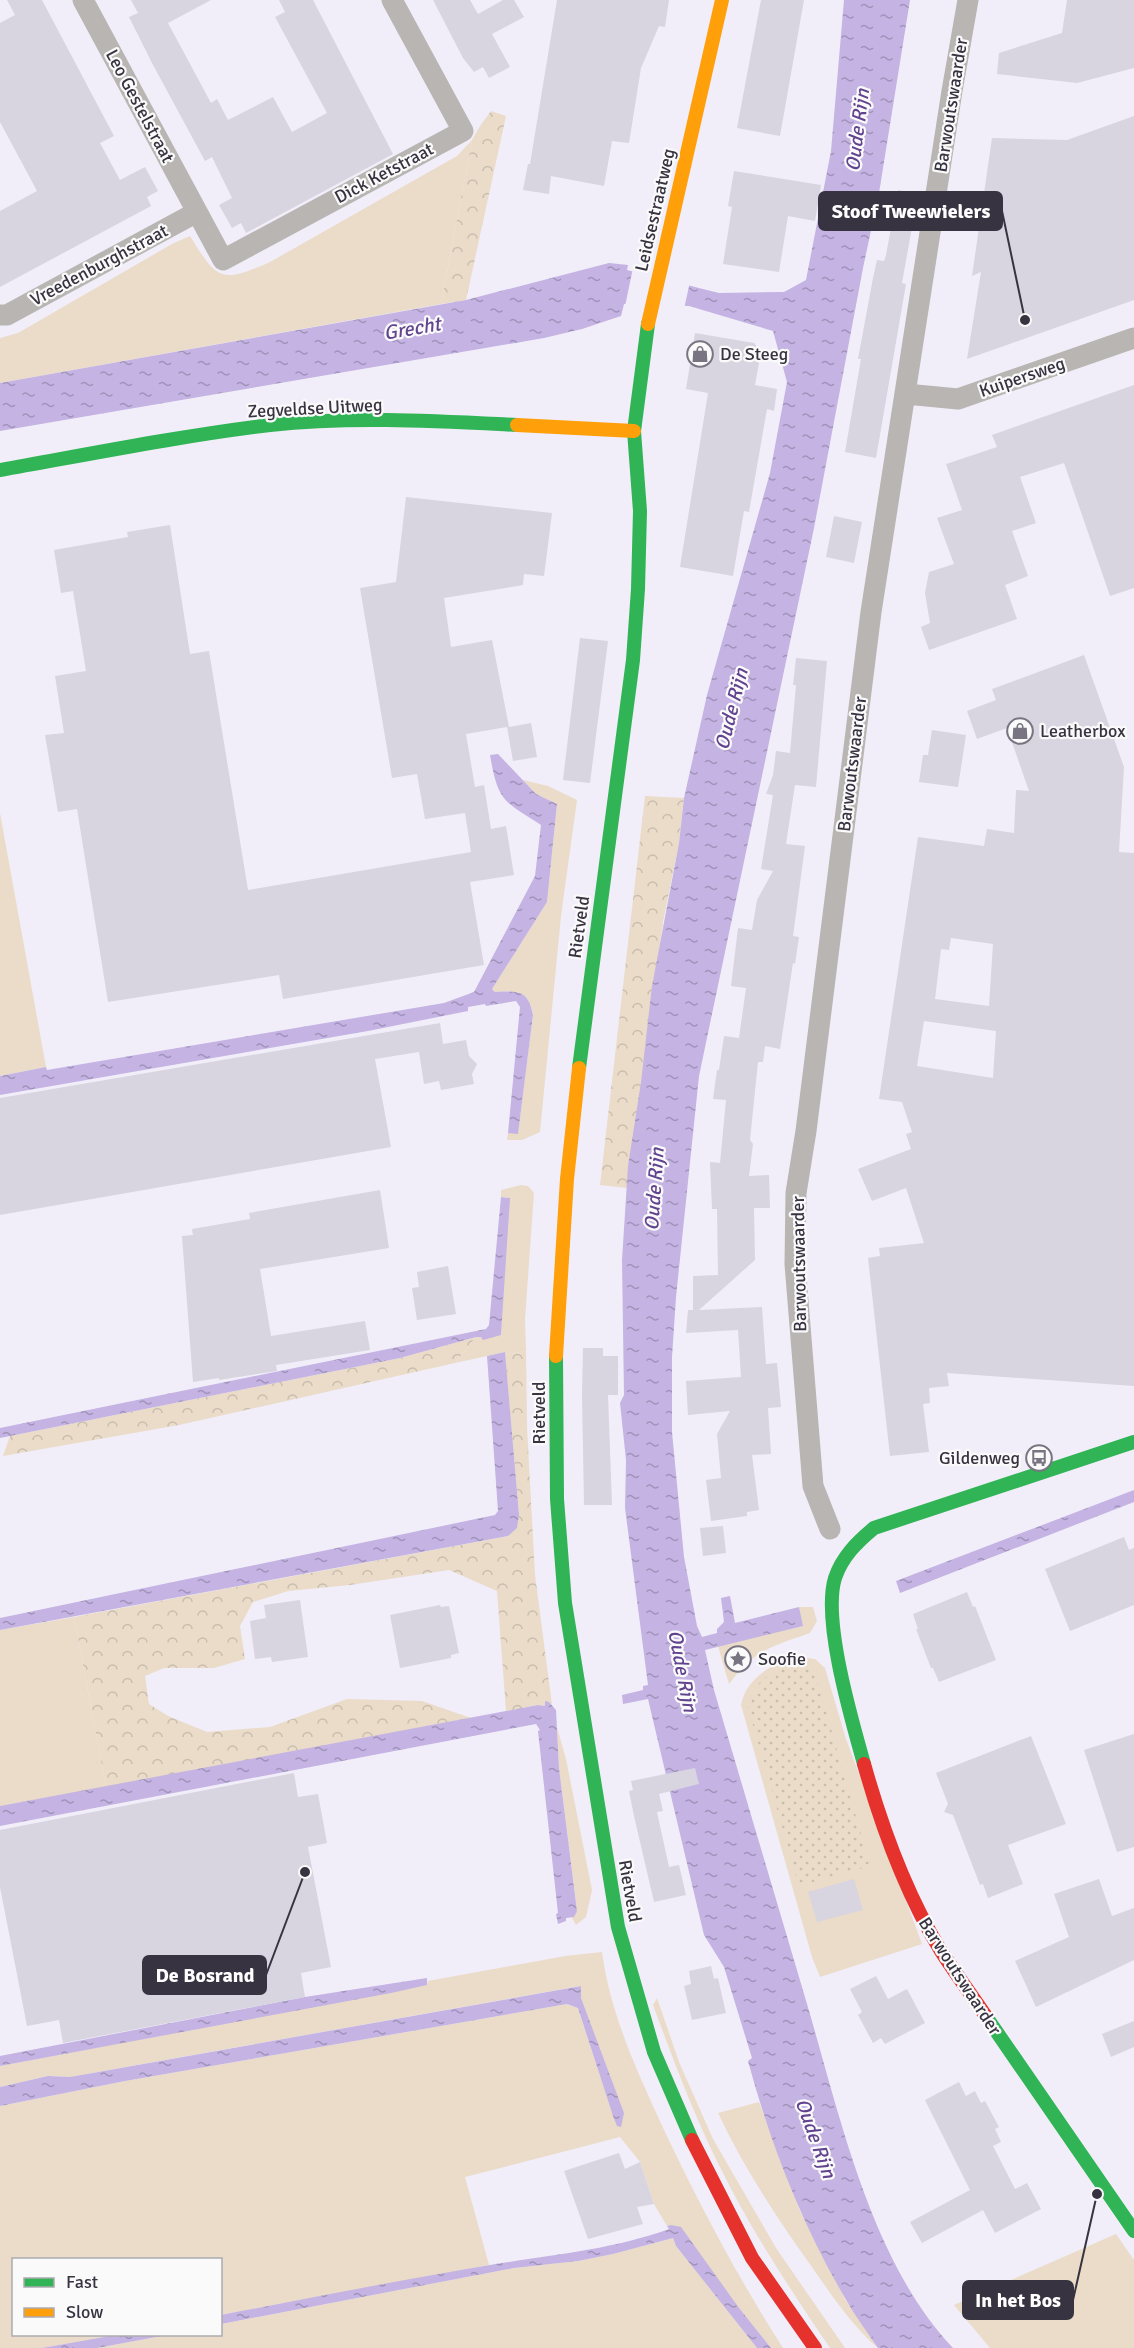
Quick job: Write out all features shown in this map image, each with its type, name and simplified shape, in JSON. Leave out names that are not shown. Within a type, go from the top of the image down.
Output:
[{"type":"main road","name":"Leidsestraatweg","points":[[634,431],[650,316],[660,267],[722,0]]},
{"type":"main road","name":"Zegveldse Uitweg","points":[[0,470],[139,445],[284,425],[354,421],[634,431]]},
{"type":"main road","name":"Rietveld","points":[[634,431],[640,511],[633,660],[574,1102],[556,1332],[557,1499],[565,1603],[618,1927],[654,2052],[698,2155],[752,2258],[815,2348]]},
{"type":"main road","name":"Barwoutswaarder","points":[[1134,1443],[874,1528],[848,1552],[836,1575],[831,1609],[850,1713],[872,1791],[903,1879],[920,1914],[941,1951],[1134,2231]]},
{"type":"street","name":"Leo Gestelstraat","points":[[82,0],[197,212]]},
{"type":"street","name":"Dick Ketstraat","points":[[197,212],[223,260],[463,131],[392,0]]},
{"type":"street","name":"Barwoutswaarder","points":[[830,1529],[820,1510],[813,1486],[807,1427],[795,1264],[796,1193],[806,1131],[871,612],[968,0]]},
{"type":"street","name":"Vreedenburghstraat","points":[[0,315],[7,315],[197,212]]},
{"type":"street","name":"Kuipersweg","points":[[906,394],[958,399],[1134,338]]},
{"type":"green space","points":[[491,111],[506,116],[466,300],[441,304],[472,140]]},
{"type":"green space","points":[[472,140],[441,304],[0,383],[0,338],[18,333],[172,244],[190,236],[207,262],[222,274],[230,275],[254,269],[457,156]]},
{"type":"green space","points":[[523,780],[548,786],[577,800],[561,916],[540,1132],[522,1140],[507,1140],[508,1133],[518,1133],[533,1015],[525,996],[516,992],[495,992],[492,989],[547,902],[557,804],[536,794]]},
{"type":"green space","points":[[645,796],[684,798],[679,843],[663,922],[627,1188],[600,1185]]},
{"type":"green space","points":[[0,813],[46,1067],[0,1076]]},
{"type":"green space","points":[[521,1185],[528,1186],[534,1193],[525,1319],[526,1351],[505,1355],[505,1352],[455,1363],[476,1337],[501,1335],[507,1197],[501,1197],[501,1190]]},
{"type":"green space","points":[[476,1337],[455,1363],[179,1425],[3,1456],[10,1436],[400,1358]]},
{"type":"green space","points":[[526,1351],[527,1427],[535,1575],[552,1705],[545,1702],[546,1706],[538,1705],[506,1711],[497,1591],[449,1570],[350,1585],[288,1591],[253,1602],[240,1626],[245,1659],[214,1668],[164,1668],[145,1676],[149,1704],[168,1716],[207,1732],[270,1727],[347,1699],[422,1701],[471,1718],[106,1787],[74,1617],[508,1536],[519,1515],[505,1355]]},
{"type":"green space","points":[[799,1607],[813,1607],[817,1621],[810,1633],[774,1646],[756,1656],[738,1672],[729,1684],[718,1646],[802,1626]]},
{"type":"green space","points":[[74,1617],[106,1787],[0,1806],[0,1630]]},
{"type":"green space","points":[[799,1657],[815,1659],[825,1668],[846,1739],[922,1944],[820,1977],[812,1957],[741,1705],[749,1687],[762,1673],[789,1659]]},
{"type":"green space","points":[[797,1664],[814,1669],[870,1866],[799,1886],[748,1707],[759,1683],[779,1670]]},
{"type":"green space","points":[[557,1727],[566,1759],[592,1890],[586,1917],[576,1925],[572,1918],[577,1910],[559,1768]]},
{"type":"green space","points":[[602,1952],[619,2022],[655,2110],[721,2242],[783,2348],[771,2348],[671,2225],[667,2226],[654,2204],[640,2162],[620,2137],[465,2177],[489,2265],[222,2315],[222,2258],[12,2258],[12,2336],[109,2336],[42,2348],[0,2348],[0,2106],[125,2081],[567,2004],[578,2008],[613,2116],[581,1998],[580,1986],[70,2077],[48,2076],[0,2087],[0,2066],[427,1985],[428,1981],[565,1956]]},
{"type":"green space","points":[[657,1998],[679,2062],[713,2139],[776,2248],[845,2348],[830,2348],[771,2258],[731,2189],[676,2066],[653,2005]]},
{"type":"green space","points":[[759,2102],[800,2211],[845,2299],[878,2348],[860,2331],[828,2291],[787,2232],[750,2174],[718,2113]]},
{"type":"green space","points":[[1116,2234],[1134,2260],[1134,2348],[990,2348],[954,2305]]},
{"type":"green space","points":[[673,2238],[676,2246],[757,2348],[97,2348],[162,2336],[222,2336],[222,2324],[514,2268],[578,2261]]},
{"type":"water","points":[[844,0],[910,0],[879,193],[814,528],[699,1076],[676,1297],[672,1357],[672,1432],[684,1557],[697,1626],[702,1637],[717,1633],[717,1629],[724,1622],[721,1598],[730,1596],[735,1623],[799,1607],[803,1626],[705,1650],[714,1690],[832,2093],[862,2186],[879,2231],[900,2274],[925,2313],[953,2348],[878,2348],[829,2270],[801,2213],[777,2153],[748,2061],[752,2058],[724,1967],[704,1935],[648,1699],[623,1704],[622,1695],[643,1690],[643,1686],[648,1685],[625,1508],[626,1460],[620,1403],[624,1395],[622,1260],[628,1166],[652,986],[679,843],[684,798],[707,695],[770,473],[787,382],[773,331],[689,306],[624,304],[621,316],[544,338],[0,431],[0,383],[466,300],[609,263],[628,265],[627,270],[719,293],[784,292],[806,280],[831,151]]},
{"type":"water","points":[[498,754],[536,794],[557,804],[547,902],[492,989],[495,992],[516,992],[525,996],[533,1015],[518,1134],[508,1133],[520,1007],[516,1001],[468,1007],[468,1011],[368,1031],[0,1095],[0,1076],[444,1003],[474,992],[535,876],[541,825],[504,798],[496,782],[490,755]]},
{"type":"water","points":[[501,1197],[510,1198],[501,1335],[483,1340],[481,1337],[476,1337],[400,1358],[0,1438],[0,1428],[486,1329],[489,1325]]},
{"type":"water","points":[[505,1352],[519,1515],[517,1528],[508,1536],[0,1630],[0,1618],[495,1515],[498,1511],[487,1356]]},
{"type":"water","points":[[1134,1490],[1134,1502],[900,1593],[896,1581]]},
{"type":"water","points":[[545,1701],[556,1710],[559,1768],[577,1911],[574,1917],[566,1918],[566,1921],[558,1924],[538,1731],[540,1730],[536,1724],[0,1826],[0,1806],[538,1705],[545,1706]]},
{"type":"water","points":[[427,1978],[427,1985],[391,1993],[0,2066],[0,2056],[305,1997]]},
{"type":"water","points":[[581,1986],[581,1998],[624,2113],[621,2127],[617,2126],[613,2116],[578,2008],[567,2004],[125,2081],[0,2106],[0,2087],[48,2076],[70,2077]]},
{"type":"water","points":[[667,2226],[681,2227],[739,2308],[771,2348],[757,2348],[676,2246],[673,2238],[578,2261],[514,2268],[222,2324],[222,2315],[490,2265],[603,2247],[669,2229]]},
{"type":"water","points":[[109,2336],[162,2336],[97,2348],[42,2348]]},
{"type":"pier","points":[[633,268],[690,282],[684,309],[626,307],[624,311]]},
{"type":"building","points":[[7,0],[42,0],[114,136],[100,143],[120,180],[145,167],[158,191],[147,197],[151,206],[0,287],[0,211],[37,191],[0,122],[0,23],[15,15]]},
{"type":"building","points":[[131,0],[211,0],[168,23],[211,103],[217,99],[228,120],[273,97],[292,132],[327,113],[275,17],[285,12],[279,0],[313,0],[393,154],[246,233],[241,223],[232,228],[219,205],[232,198],[212,157],[205,161],[152,63],[129,17],[138,13]]},
{"type":"building","points":[[433,0],[470,0],[478,14],[503,0],[514,0],[524,17],[492,34],[510,67],[489,78],[483,67],[474,72],[463,58]]},
{"type":"building","points":[[557,0],[669,0],[665,27],[659,26],[641,68],[629,143],[612,141],[604,186],[551,176],[549,194],[523,190],[528,164],[530,164]]},
{"type":"building","points":[[761,0],[804,0],[780,136],[737,128]]},
{"type":"building","points":[[1067,0],[1134,0],[1134,68],[1077,83],[997,74],[999,53],[1062,33]]},
{"type":"building","points":[[1134,116],[1134,300],[967,359],[981,272],[972,276],[992,138],[1067,140]]},
{"type":"building","points":[[734,171],[821,185],[815,221],[788,216],[779,272],[723,264],[732,207],[728,206]]},
{"type":"building","points":[[898,190],[918,194],[902,283],[906,284],[876,458],[845,452],[861,359],[858,359],[873,278],[877,260],[884,261],[886,255]]},
{"type":"building","points":[[695,333],[754,343],[761,352],[755,385],[777,389],[774,411],[767,409],[749,512],[744,511],[733,576],[680,567],[708,393],[686,389]]},
{"type":"building","points":[[1134,385],[1134,588],[1110,596],[1064,463],[1020,477],[1036,523],[1012,531],[1028,576],[1005,585],[1017,619],[929,650],[921,627],[930,623],[925,593],[929,572],[954,564],[937,518],[962,510],[946,464],[997,447],[992,435]]},
{"type":"building","points":[[406,497],[552,513],[544,576],[524,574],[523,585],[444,598],[451,647],[492,640],[509,727],[531,723],[537,757],[513,761],[507,727],[466,734],[475,787],[484,785],[491,829],[506,826],[514,875],[470,882],[484,965],[283,999],[279,975],[108,1002],[77,809],[58,812],[45,735],[64,733],[55,676],[86,671],[73,591],[61,593],[54,550],[128,537],[127,532],[170,525],[190,654],[209,651],[248,890],[471,852],[465,813],[425,819],[417,774],[392,778],[360,588],[396,582]]},
{"type":"building","points":[[834,516],[862,522],[854,563],[826,557]]},
{"type":"building","points":[[580,638],[608,641],[590,783],[563,780]]},
{"type":"building","points":[[1084,655],[1124,767],[1119,852],[1134,853],[1134,1386],[947,1373],[949,1386],[929,1388],[930,1403],[923,1404],[929,1452],[890,1456],[868,1258],[880,1256],[879,1248],[924,1243],[906,1188],[872,1201],[858,1169],[911,1149],[906,1134],[912,1132],[902,1102],[879,1099],[918,837],[984,846],[987,829],[1014,833],[1016,790],[1029,791],[1007,728],[977,739],[967,711],[996,700],[992,689]],"holes":[[[951,938],[993,944],[989,1006],[935,999],[941,949],[949,950]],[[924,1021],[996,1031],[993,1078],[917,1066]]]},
{"type":"building","points":[[796,658],[827,661],[816,787],[795,785],[786,844],[805,846],[793,936],[799,937],[795,964],[793,963],[780,1049],[765,1046],[763,1062],[758,1062],[750,1140],[753,1144],[749,1176],[769,1175],[770,1208],[754,1208],[755,1260],[699,1310],[762,1307],[766,1364],[777,1363],[781,1407],[768,1408],[771,1454],[752,1455],[759,1510],[747,1512],[747,1516],[711,1521],[706,1480],[721,1478],[717,1434],[730,1411],[688,1415],[686,1381],[741,1377],[738,1330],[686,1333],[688,1310],[693,1310],[693,1276],[718,1275],[717,1209],[712,1209],[710,1162],[720,1163],[726,1100],[713,1099],[724,1036],[739,1038],[746,988],[731,986],[738,928],[752,930],[757,900],[773,871],[761,869],[773,795],[766,794],[773,775],[776,751],[790,753]]},
{"type":"building","points":[[932,730],[966,735],[958,787],[919,782],[923,755],[928,755]]},
{"type":"building","points":[[440,1023],[443,1044],[466,1040],[469,1056],[477,1064],[472,1074],[474,1084],[441,1090],[439,1081],[424,1084],[419,1052],[375,1059],[391,1147],[0,1215],[0,1098]]},
{"type":"building","points":[[380,1190],[389,1248],[260,1269],[271,1336],[365,1321],[370,1350],[276,1365],[277,1371],[193,1382],[182,1236],[193,1235],[192,1229],[250,1219],[249,1213]]},
{"type":"building","points":[[448,1266],[456,1314],[417,1320],[412,1288],[419,1287],[417,1272]]},
{"type":"building","points":[[583,1348],[603,1348],[603,1356],[618,1356],[618,1395],[608,1395],[612,1505],[584,1505]]},
{"type":"building","points":[[723,1526],[726,1553],[703,1556],[700,1528]]},
{"type":"building","points":[[1124,1537],[1129,1550],[1134,1548],[1134,1605],[1070,1631],[1045,1569]]},
{"type":"building","points":[[967,1592],[973,1607],[975,1606],[996,1660],[939,1682],[916,1629],[918,1629],[913,1614]]},
{"type":"building","points":[[300,1600],[308,1657],[272,1662],[271,1657],[255,1659],[250,1621],[266,1618],[264,1605]]},
{"type":"building","points":[[440,1605],[441,1607],[449,1606],[459,1653],[451,1655],[451,1658],[400,1668],[390,1615]]},
{"type":"building","points":[[1134,1734],[1134,1847],[1117,1852],[1084,1750]]},
{"type":"building","points":[[1031,1736],[1066,1824],[1008,1845],[1023,1884],[988,1898],[983,1884],[980,1885],[953,1815],[944,1812],[948,1804],[936,1773]]},
{"type":"building","points":[[695,1768],[699,1784],[659,1794],[663,1811],[657,1812],[669,1867],[679,1865],[686,1895],[654,1902],[629,1791],[633,1790],[631,1781]]},
{"type":"building","points":[[294,1773],[298,1797],[318,1794],[327,1843],[308,1847],[331,1967],[301,1973],[305,1997],[63,2043],[59,2020],[27,2026],[0,1887],[0,1830]]},
{"type":"building","points":[[854,1879],[863,1910],[817,1922],[808,1892]]},
{"type":"building","points":[[1099,1879],[1112,1916],[1134,1908],[1134,1960],[1036,2007],[1015,1961],[1069,1937],[1054,1894]]},
{"type":"building","points":[[711,1966],[714,1979],[718,1978],[726,2013],[692,2020],[684,1986],[691,1984],[689,1971]]},
{"type":"building","points":[[876,1976],[888,1999],[907,1989],[925,2023],[885,2044],[881,2038],[873,2043],[858,2015],[862,2012],[850,1989]]},
{"type":"building","points":[[1134,2021],[1134,2047],[1111,2057],[1102,2034]]},
{"type":"building","points":[[959,2082],[966,2096],[975,2091],[981,2103],[985,2101],[999,2127],[995,2129],[1001,2142],[993,2146],[1015,2189],[1027,2183],[1041,2209],[995,2233],[983,2210],[922,2243],[910,2222],[970,2190],[925,2100]]},
{"type":"building","points":[[619,2153],[625,2169],[640,2162],[654,2204],[637,2207],[643,2224],[588,2239],[564,2171]]},
{"type":"traffic: fast","points":[[579,1068],[633,660],[640,511],[634,431],[648,324]]},
{"type":"traffic: fast","points":[[0,470],[202,434],[301,422],[394,420],[517,425]]},
{"type":"traffic: fast","points":[[556,1356],[557,1499],[565,1603],[618,1927],[654,2052],[692,2140]]},
{"type":"traffic: fast","points":[[864,1764],[840,1671],[832,1619],[835,1578],[851,1550],[874,1528],[1134,1442]]},
{"type":"traffic: fast","points":[[985,2015],[1134,2231]]},
{"type":"traffic: slow","points":[[648,324],[722,0]]},
{"type":"traffic: slow","points":[[517,425],[634,431]]},
{"type":"traffic: slow","points":[[556,1356],[567,1179],[579,1068]]},
{"type":"traffic: jam","points":[[864,1764],[887,1836],[917,1907],[941,1951],[985,2015]]},
{"type":"traffic: jam","points":[[692,2140],[752,2258],[815,2348]]},
{"type":"place","name":"Stoof Tweewielers","points":[[1025,320]]},
{"type":"place","name":"De Steeg","points":[[700,354]]},
{"type":"place","name":"Leatherbox","points":[[1020,731]]},
{"type":"place","name":"Gildenweg","points":[[1039,1458]]},
{"type":"place","name":"Soofie","points":[[738,1659]]},
{"type":"place","name":"De Bosrand","points":[[305,1872]]},
{"type":"place","name":"In het Bos","points":[[1097,2194]]},
{"type":"water label","name":"Oude Rijn","points":[[857,130]]},
{"type":"water label","name":"Grecht","points":[[412,328]]},
{"type":"water label","name":"Oude Rijn","points":[[731,709]]},
{"type":"water label","name":"Oude Rijn","points":[[654,1189]]},
{"type":"water label","name":"Oude Rijn","points":[[683,1671]]},
{"type":"water label","name":"Oude Rijn","points":[[816,2138]]}]
